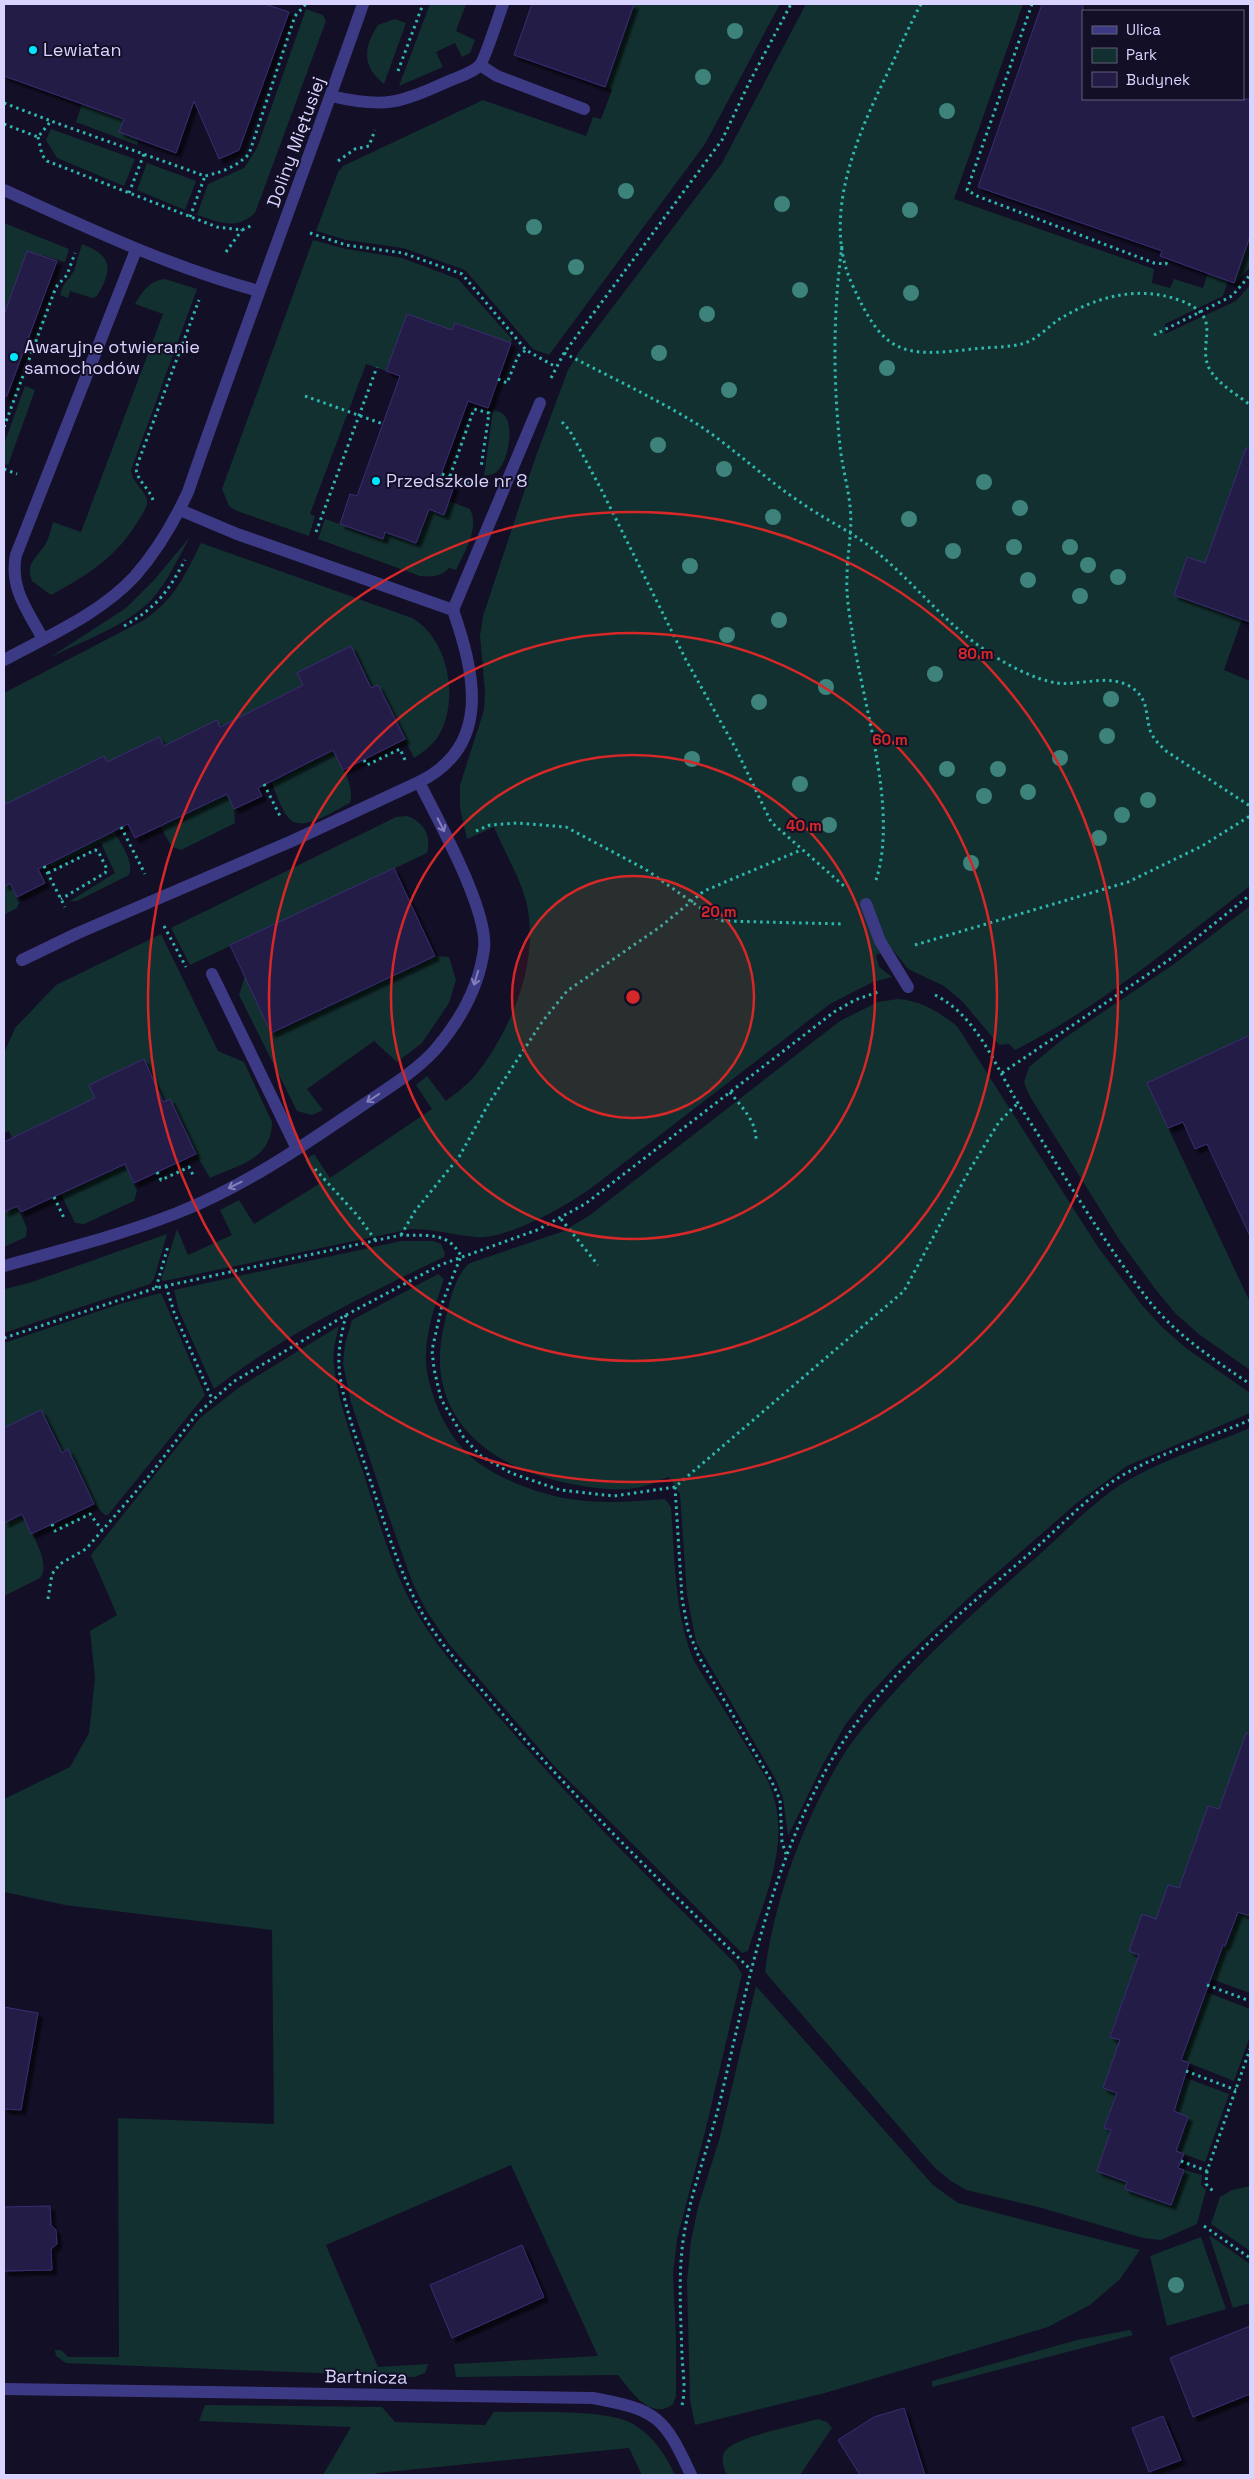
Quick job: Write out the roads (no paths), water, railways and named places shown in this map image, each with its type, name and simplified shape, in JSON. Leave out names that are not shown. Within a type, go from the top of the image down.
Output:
[{"type":"street","name":"Doliny Miętusiej","points":[[4,660],[86,615],[112,597],[134,577],[153,553],[180,510],[363,4]]},
{"type":"street","points":[[331,96],[356,102],[385,104],[418,95],[480,65],[503,4]]},
{"type":"street","points":[[480,65],[498,76],[584,109]]},
{"type":"street","points":[[4,190],[136,250],[208,277],[259,291]]},
{"type":"street","points":[[43,639],[17,590],[13,578],[16,555],[136,250]]},
{"type":"street","points":[[22,960],[292,841],[436,773],[449,762],[460,748],[470,715],[472,694],[471,672],[466,648],[453,610],[540,403]]},
{"type":"street","points":[[180,510],[237,534],[453,610]]},
{"type":"street","points":[[4,1266],[178,1213],[243,1181],[297,1149],[414,1070],[449,1032],[468,1003],[484,948],[481,919],[450,844],[418,782]]},
{"type":"street","points":[[866,904],[872,924],[887,954],[908,988]]},
{"type":"street","points":[[212,974],[297,1149]]},
{"type":"street","name":"Bartnicza","points":[[4,2389],[593,2398],[642,2409],[663,2425],[678,2448],[690,2475]]},
{"type":"place","name":"Lewiatan","points":[[33,50]]},
{"type":"place","name":"Awaryjne otwieranie samochodów","points":[[14,357]]},
{"type":"place","name":"Przedszkole nr 8","points":[[376,481]]}]
